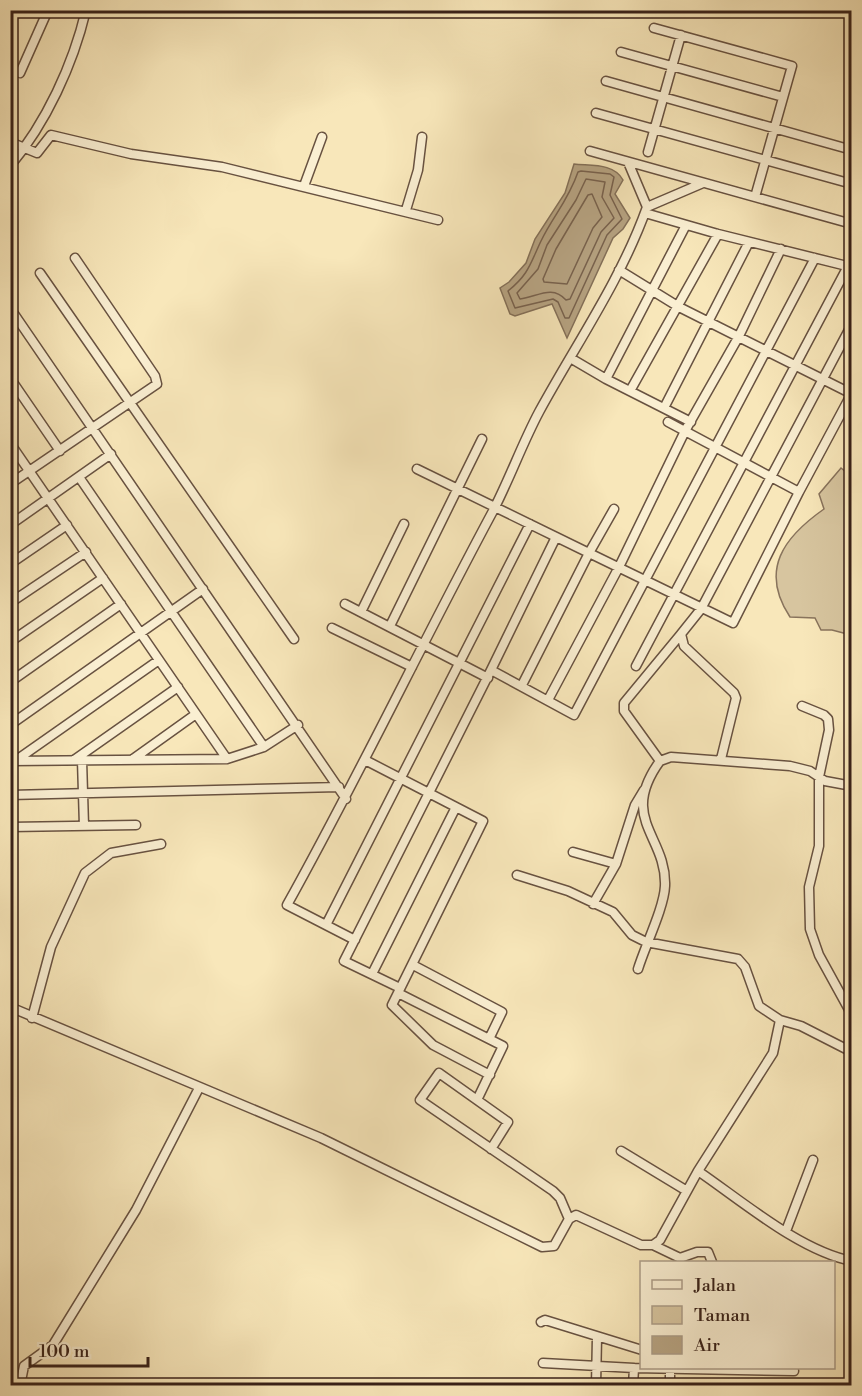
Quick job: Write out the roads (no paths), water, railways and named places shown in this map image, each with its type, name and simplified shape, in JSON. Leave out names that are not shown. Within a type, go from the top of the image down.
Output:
[{"type":"street","points":[[20,73],[48,10]]},
{"type":"street","points":[[10,166],[25,149],[78,43],[86,10]]},
{"type":"street","points":[[654,28],[792,66],[755,197]]},
{"type":"street","points":[[648,152],[681,35]]},
{"type":"street","points":[[621,52],[783,97]]},
{"type":"street","points":[[606,81],[852,150]]},
{"type":"street","points":[[596,113],[852,184]]},
{"type":"street","points":[[10,142],[39,152],[51,135],[131,154],[222,167],[438,219]]},
{"type":"street","points":[[304,186],[322,137]]},
{"type":"street","points":[[406,210],[418,170],[422,137]]},
{"type":"street","points":[[590,152],[852,224]]},
{"type":"street","points":[[628,162],[646,210],[686,225],[815,258],[849,272],[795,365],[636,666]]},
{"type":"street","points":[[355,940],[287,905],[346,798],[495,507],[539,412],[572,359],[619,270],[646,210],[704,183]]},
{"type":"street","points":[[606,379],[686,225]]},
{"type":"street","points":[[630,392],[718,234]]},
{"type":"street","points":[[664,408],[749,242]]},
{"type":"street","points":[[548,700],[619,567],[685,431],[739,336],[780,249]]},
{"type":"street","points":[[10,484],[157,384],[155,376],[75,258]]},
{"type":"street","points":[[345,604],[459,662],[522,686],[574,716],[815,258]]},
{"type":"street","points":[[417,469],[733,623],[851,394],[679,307],[619,270]]},
{"type":"street","points":[[40,273],[294,639]]},
{"type":"street","points":[[10,308],[346,798]]},
{"type":"street","points":[[660,761],[624,711],[624,703],[701,609],[852,324]]},
{"type":"street","points":[[572,359],[630,392],[691,422]]},
{"type":"street","points":[[10,378],[60,451]]},
{"type":"street","points":[[668,422],[799,492]]},
{"type":"street","points":[[390,626],[482,439]]},
{"type":"street","points":[[10,443],[227,759]]},
{"type":"street","points":[[10,525],[111,454]]},
{"type":"street","points":[[79,477],[264,747]]},
{"type":"street","points":[[522,686],[589,553],[614,509]]},
{"type":"street","points":[[361,612],[404,524]]},
{"type":"street","points":[[326,925],[530,524]]},
{"type":"street","points":[[10,564],[67,525]]},
{"type":"street","points":[[477,1100],[503,1046],[344,961],[556,537]]},
{"type":"street","points":[[10,603],[86,552]]},
{"type":"street","points":[[10,642],[103,578]]},
{"type":"street","points":[[10,725],[203,589]]},
{"type":"street","points":[[10,682],[121,604]]},
{"type":"street","points":[[332,628],[412,668]]},
{"type":"street","points":[[681,634],[684,646],[734,693],[736,698],[721,759]]},
{"type":"street","points":[[12,761],[159,660]]},
{"type":"street","points":[[78,760],[178,687]]},
{"type":"street","points":[[802,706],[828,719],[828,738],[819,777],[819,846],[810,887],[810,929],[819,955],[852,1015]]},
{"type":"street","points":[[132,760],[196,714]]},
{"type":"street","points":[[12,761],[227,759],[264,747],[298,725]]},
{"type":"street","points":[[593,904],[616,864],[635,805],[660,761],[671,757],[790,766],[810,771],[832,783],[852,786]]},
{"type":"street","points":[[78,760],[83,793],[84,826]]},
{"type":"street","points":[[365,760],[429,794],[481,817],[483,825],[392,1005],[433,1045],[490,1075]]},
{"type":"street","points":[[10,795],[339,787]]},
{"type":"street","points":[[638,969],[663,897],[665,883],[660,858],[646,826],[643,809],[645,789]]},
{"type":"street","points":[[372,974],[456,807]]},
{"type":"street","points":[[10,827],[136,825]]},
{"type":"street","points":[[32,1018],[51,947],[85,873],[111,853],[161,844]]},
{"type":"street","points":[[573,852],[616,864]]},
{"type":"street","points":[[517,875],[568,891],[618,916],[632,935],[646,942],[738,959],[745,967],[759,1006],[780,1020],[801,1026],[850,1047]]},
{"type":"street","points":[[413,965],[502,1012],[489,1039]]},
{"type":"street","points":[[10,1007],[321,1138],[542,1247],[551,1247],[558,1241],[568,1219],[576,1215],[583,1216],[641,1245],[653,1245],[680,1258],[697,1252],[708,1252],[711,1261]]},
{"type":"street","points":[[653,1245],[660,1240],[698,1171],[773,1053],[780,1020]]},
{"type":"street","points":[[491,1149],[508,1122],[439,1073],[420,1100],[491,1149],[553,1191],[560,1198],[568,1219]]},
{"type":"street","points":[[20,1386],[24,1366],[53,1345],[117,1242],[199,1088]]},
{"type":"street","points":[[621,1151],[687,1191]]},
{"type":"street","points":[[786,1231],[813,1160]]},
{"type":"street","points":[[698,1171],[786,1231],[828,1254],[852,1261]]},
{"type":"street","points":[[541,1322],[545,1320],[640,1349]]},
{"type":"street","points":[[596,1386],[597,1337]]},
{"type":"street","points":[[543,1363],[640,1368]]},
{"type":"street","points":[[633,1368],[633,1386]]},
{"type":"street","points":[[670,1386],[670,1369],[794,1371]]},
{"type":"water","points":[[574,164],[602,166],[619,175],[623,180],[615,194],[630,218],[613,238],[567,338],[552,304],[515,316],[510,314],[500,288],[509,282],[526,263],[535,239],[565,193]]}]
